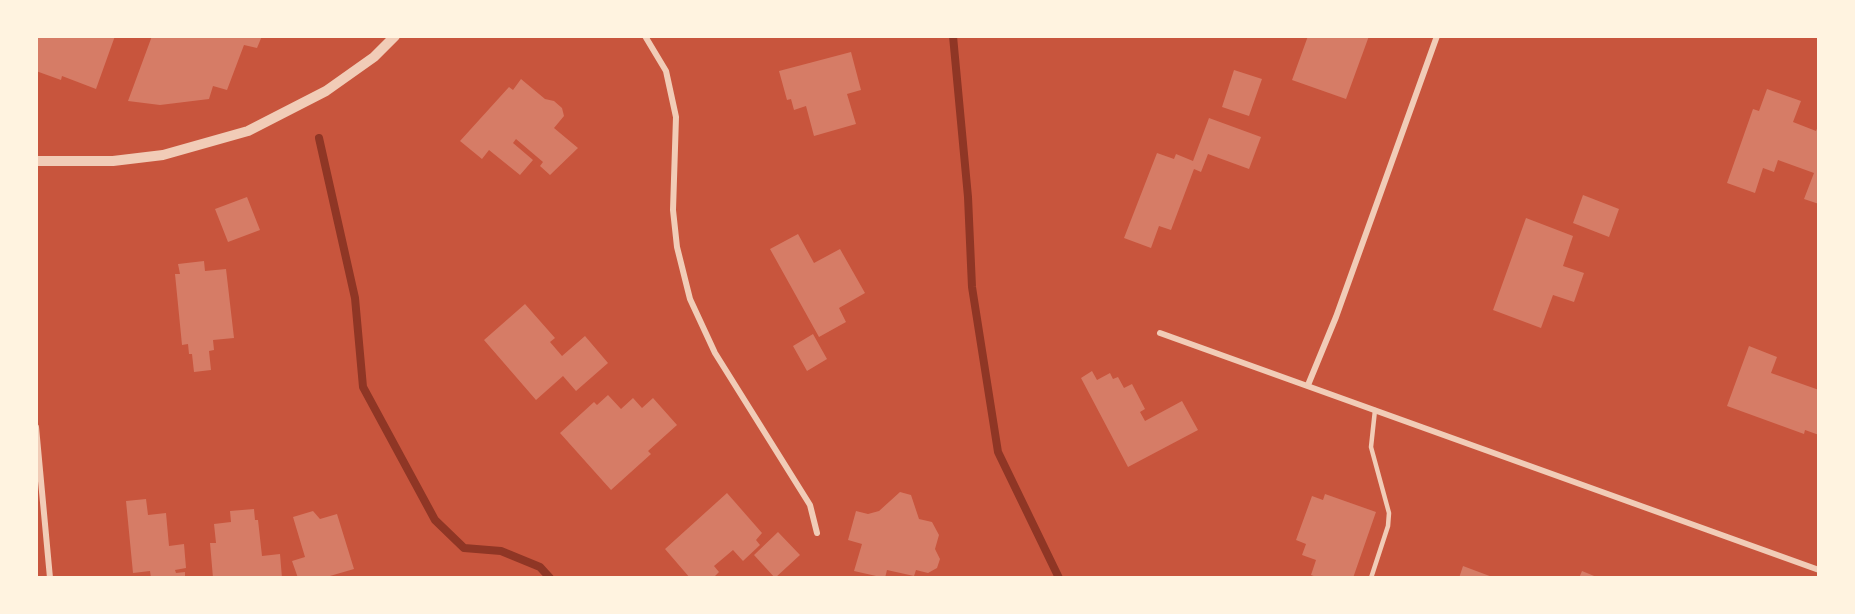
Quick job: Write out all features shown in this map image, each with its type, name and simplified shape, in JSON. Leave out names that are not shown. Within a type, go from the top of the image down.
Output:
[{"type":"street","points":[[36,161],[113,161],[163,155],[248,132],[326,91],[374,57],[395,36]]},
{"type":"street","points":[[645,36],[666,71],[676,117],[673,210],[677,247],[690,299],[715,353],[810,505],[817,532]]},
{"type":"street","points":[[1308,385],[1336,317],[1437,36]]},
{"type":"street","points":[[1160,333],[1819,570]]},
{"type":"street","points":[[36,427],[50,578]]},
{"type":"lane","points":[[1371,578],[1388,526],[1389,513],[1371,447],[1375,410]]},
{"type":"building","points":[[36,36],[115,36],[96,89],[62,76],[61,80],[36,71]]},
{"type":"building","points":[[152,36],[262,36],[257,48],[244,45],[227,90],[213,86],[209,99],[160,105],[128,101]]},
{"type":"building","points":[[1308,36],[1369,36],[1346,99],[1292,80]]},
{"type":"building","points":[[851,52],[861,90],[847,94],[856,124],[814,136],[806,106],[794,110],[791,99],[787,100],[779,71]]},
{"type":"building","points":[[1234,70],[1262,79],[1249,116],[1222,107]]},
{"type":"building","points":[[521,79],[545,99],[554,101],[562,108],[564,116],[554,128],[578,148],[550,175],[540,166],[543,162],[516,139],[513,143],[533,160],[520,175],[489,150],[482,159],[460,141],[509,87],[513,90]]},
{"type":"building","points":[[1767,89],[1801,101],[1793,122],[1816,131],[1819,124],[1819,204],[1804,199],[1814,173],[1778,160],[1774,172],[1763,168],[1755,193],[1727,183],[1753,109],[1759,111]]},
{"type":"building","points":[[1209,118],[1261,137],[1249,169],[1208,154],[1201,172],[1194,169],[1171,230],[1159,226],[1151,248],[1124,238],[1157,153],[1174,159],[1176,154],[1193,161]]},
{"type":"building","points":[[1583,195],[1619,209],[1609,237],[1573,223]]},
{"type":"building","points":[[247,197],[260,230],[228,242],[215,209]]},
{"type":"building","points":[[1526,218],[1573,236],[1563,266],[1584,273],[1574,302],[1553,295],[1541,328],[1493,310]]},
{"type":"building","points":[[798,234],[814,263],[840,249],[865,293],[839,308],[846,322],[819,337],[770,249]]},
{"type":"building","points":[[204,261],[205,271],[226,269],[234,338],[213,340],[214,350],[209,351],[211,370],[194,372],[192,354],[189,354],[188,344],[182,345],[175,274],[180,274],[178,264]]},
{"type":"building","points":[[525,304],[555,338],[550,342],[562,356],[585,336],[608,363],[576,391],[563,376],[536,400],[484,340]]},
{"type":"building","points":[[813,334],[827,359],[807,371],[793,346]]},
{"type":"building","points":[[1749,346],[1777,357],[1771,373],[1819,390],[1819,435],[1805,430],[1804,434],[1727,406]]},
{"type":"building","points":[[1092,371],[1097,380],[1110,373],[1113,379],[1118,377],[1124,388],[1132,384],[1145,409],[1140,412],[1145,421],[1182,401],[1198,430],[1128,467],[1081,378]]},
{"type":"building","points":[[608,395],[621,409],[633,398],[642,408],[653,398],[677,425],[648,451],[651,454],[611,490],[560,433],[594,402],[597,405]]},
{"type":"building","points":[[900,492],[911,495],[919,519],[932,522],[939,535],[935,549],[940,559],[937,568],[928,573],[916,570],[914,576],[887,570],[885,578],[854,571],[862,544],[848,540],[856,511],[868,514],[879,511]]},
{"type":"building","points":[[727,493],[762,533],[756,540],[760,545],[743,561],[733,550],[714,566],[719,572],[713,578],[690,578],[665,549]]},
{"type":"building","points":[[1325,494],[1376,512],[1353,578],[1319,578],[1311,575],[1316,560],[1302,555],[1306,544],[1296,540],[1312,496],[1323,500]]},
{"type":"building","points":[[146,499],[148,515],[166,513],[169,546],[184,544],[186,568],[175,570],[176,573],[185,572],[185,578],[151,578],[150,571],[133,573],[126,501]]},
{"type":"building","points":[[254,509],[255,520],[258,520],[262,556],[280,554],[282,578],[213,578],[210,543],[216,543],[214,524],[231,522],[230,511]]},
{"type":"building","points":[[313,511],[320,519],[337,514],[354,569],[323,578],[298,578],[292,561],[305,557],[293,517]]},
{"type":"building","points":[[778,532],[800,555],[775,578],[754,555]]},
{"type":"building","points":[[1463,566],[1495,578],[1459,578]]},
{"type":"building","points":[[1582,571],[1599,578],[1579,578]]},
{"type":"waterway","points":[[953,36],[968,197],[972,287],[998,452],[1059,578]]},
{"type":"waterway","points":[[319,138],[355,298],[363,387],[435,520],[464,548],[501,551],[540,567],[550,578]]}]
